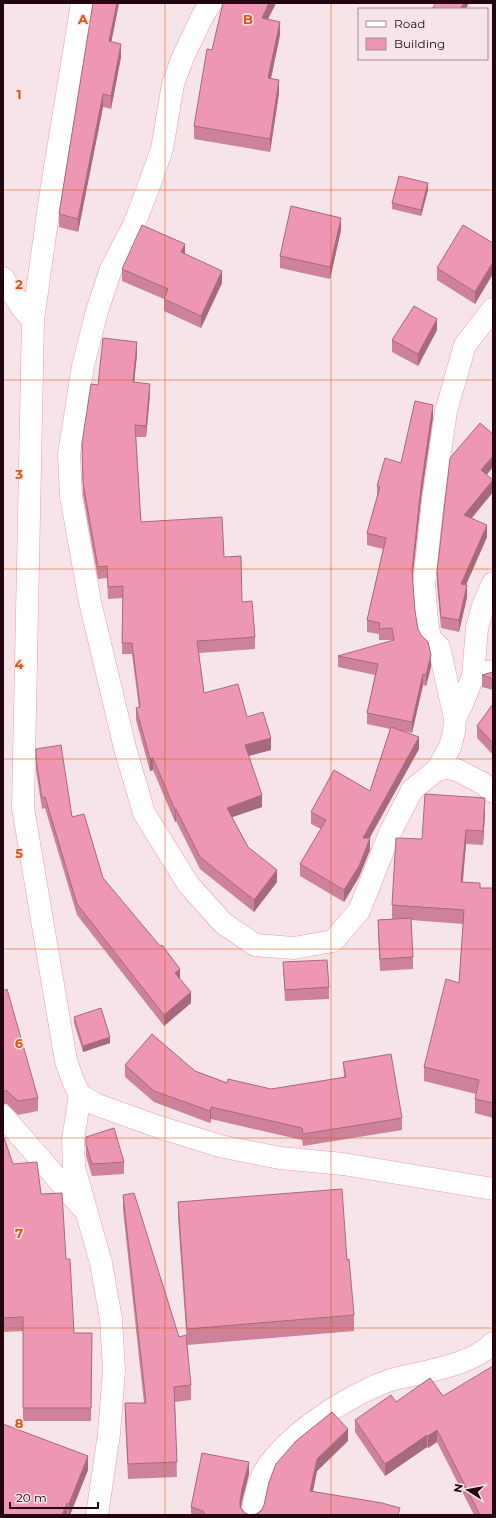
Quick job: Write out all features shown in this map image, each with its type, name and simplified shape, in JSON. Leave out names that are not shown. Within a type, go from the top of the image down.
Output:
[{"type":"street","points":[[77,31],[79,3]]},
{"type":"street","points":[[82,3],[51,192],[19,313],[23,808],[66,1062],[80,1095],[95,1104],[159,1127],[220,1146],[280,1158],[343,1164],[493,1189]]},
{"type":"street","points":[[211,3],[203,15],[183,57],[173,84],[162,148],[155,169],[134,226],[111,269],[97,311],[84,366],[69,454],[70,496],[90,602],[125,748],[144,813],[188,884],[223,923],[255,945],[294,948],[333,941],[358,911],[390,833],[412,790],[437,770],[450,747],[454,732],[455,718],[439,647],[430,638],[424,584],[433,500],[446,411],[465,346],[493,309]]},
{"type":"street","points":[[3,278],[19,313]]},
{"type":"street","points":[[455,718],[463,702],[483,674],[477,628],[483,606],[493,583]]},
{"type":"street","points":[[437,770],[447,768],[457,770],[482,783],[493,792]]},
{"type":"street","points":[[80,1095],[72,1140],[74,1167],[101,1263],[110,1319],[114,1370],[109,1434],[97,1515]]},
{"type":"street","points":[[3,1116],[86,1211]]},
{"type":"street","points":[[252,1515],[255,1499],[266,1469],[290,1442],[315,1420],[354,1396],[389,1380],[471,1359],[493,1344]]},
{"type":"building","points":[[93,3],[117,3],[109,41],[121,44],[111,96],[103,94],[78,219],[59,214]]},
{"type":"building","points":[[223,3],[269,3],[262,18],[280,22],[268,78],[279,80],[270,139],[194,126],[207,49],[212,50]]},
{"type":"building","points":[[436,3],[464,3],[461,8],[433,8]]},
{"type":"building","points":[[399,176],[428,183],[421,210],[392,203]]},
{"type":"building","points":[[291,206],[341,218],[330,267],[280,256]]},
{"type":"building","points":[[142,225],[185,244],[181,252],[222,271],[201,316],[164,299],[168,289],[122,269]]},
{"type":"building","points":[[463,225],[493,243],[493,262],[475,292],[437,268]]},
{"type":"building","points":[[414,306],[437,319],[418,354],[392,340]]},
{"type":"building","points":[[103,338],[137,342],[133,382],[150,384],[146,426],[135,425],[141,522],[222,517],[224,557],[241,556],[242,602],[252,601],[255,637],[197,641],[204,693],[238,684],[247,717],[263,712],[271,738],[245,745],[262,795],[227,808],[248,847],[277,870],[254,900],[200,857],[176,809],[175,810],[153,758],[150,759],[136,708],[140,707],[132,643],[122,643],[123,586],[108,587],[107,566],[98,567],[83,483],[82,443],[91,384],[98,385]]},
{"type":"building","points":[[415,401],[433,405],[421,487],[412,571],[418,629],[421,635],[428,642],[431,655],[426,675],[423,674],[412,722],[367,713],[378,664],[338,656],[394,640],[392,628],[379,629],[380,623],[367,620],[386,538],[367,533],[380,487],[377,486],[385,458],[401,463]]},
{"type":"building","points":[[480,423],[493,434],[493,456],[481,470],[493,480],[464,515],[487,525],[461,584],[467,585],[459,620],[441,617],[437,572],[450,458]]},
{"type":"building","points":[[493,672],[493,679],[482,675]]},
{"type":"building","points":[[493,704],[493,743],[477,726]]},
{"type":"building","points":[[391,727],[419,737],[363,838],[370,838],[359,866],[344,890],[300,864],[326,820],[311,812],[334,770],[370,791]]},
{"type":"building","points":[[61,745],[72,817],[84,814],[103,878],[160,946],[162,945],[180,969],[175,973],[191,992],[164,1015],[77,904],[45,797],[42,798],[36,759],[36,749]]},
{"type":"building","points":[[425,794],[485,798],[483,831],[466,830],[461,882],[480,883],[480,888],[493,888],[493,1103],[475,1099],[479,1080],[424,1067],[446,979],[459,983],[464,910],[392,905],[396,838],[422,839]]},
{"type":"building","points":[[411,918],[413,957],[380,959],[378,920]]},
{"type":"building","points":[[327,960],[329,987],[285,990],[283,962]]},
{"type":"building","points":[[7,989],[38,1098],[18,1101],[7,1091],[3,1090],[3,991]]},
{"type":"building","points":[[101,1008],[110,1037],[83,1046],[74,1017]]},
{"type":"building","points":[[152,1034],[195,1071],[227,1083],[228,1079],[271,1089],[346,1077],[343,1062],[391,1054],[402,1118],[303,1134],[302,1128],[211,1107],[210,1111],[154,1091],[125,1065]]},
{"type":"building","points":[[114,1128],[124,1162],[92,1164],[86,1144],[86,1137]]},
{"type":"building","points":[[3,1135],[13,1164],[37,1162],[41,1194],[62,1193],[66,1259],[70,1259],[74,1333],[92,1333],[91,1408],[23,1408],[23,1317],[3,1318]]},
{"type":"building","points":[[342,1189],[347,1260],[349,1259],[354,1315],[187,1329],[178,1202]]},
{"type":"building","points":[[134,1193],[179,1337],[186,1335],[191,1385],[174,1387],[177,1462],[128,1464],[125,1403],[146,1403],[123,1195]]},
{"type":"building","points":[[493,1366],[493,1514],[480,1515],[437,1430],[428,1436],[427,1435],[385,1464],[355,1420],[391,1395],[396,1402],[430,1378],[443,1396]]},
{"type":"building","points":[[332,1412],[348,1429],[317,1459],[310,1491],[382,1503],[400,1508],[398,1515],[250,1515],[261,1511],[276,1464],[296,1441]]},
{"type":"building","points":[[3,1424],[88,1456],[69,1504],[67,1503],[62,1515],[3,1515]]},
{"type":"building","points":[[202,1453],[249,1462],[242,1489],[240,1507],[245,1513],[250,1515],[205,1515],[203,1511],[191,1507]]}]
